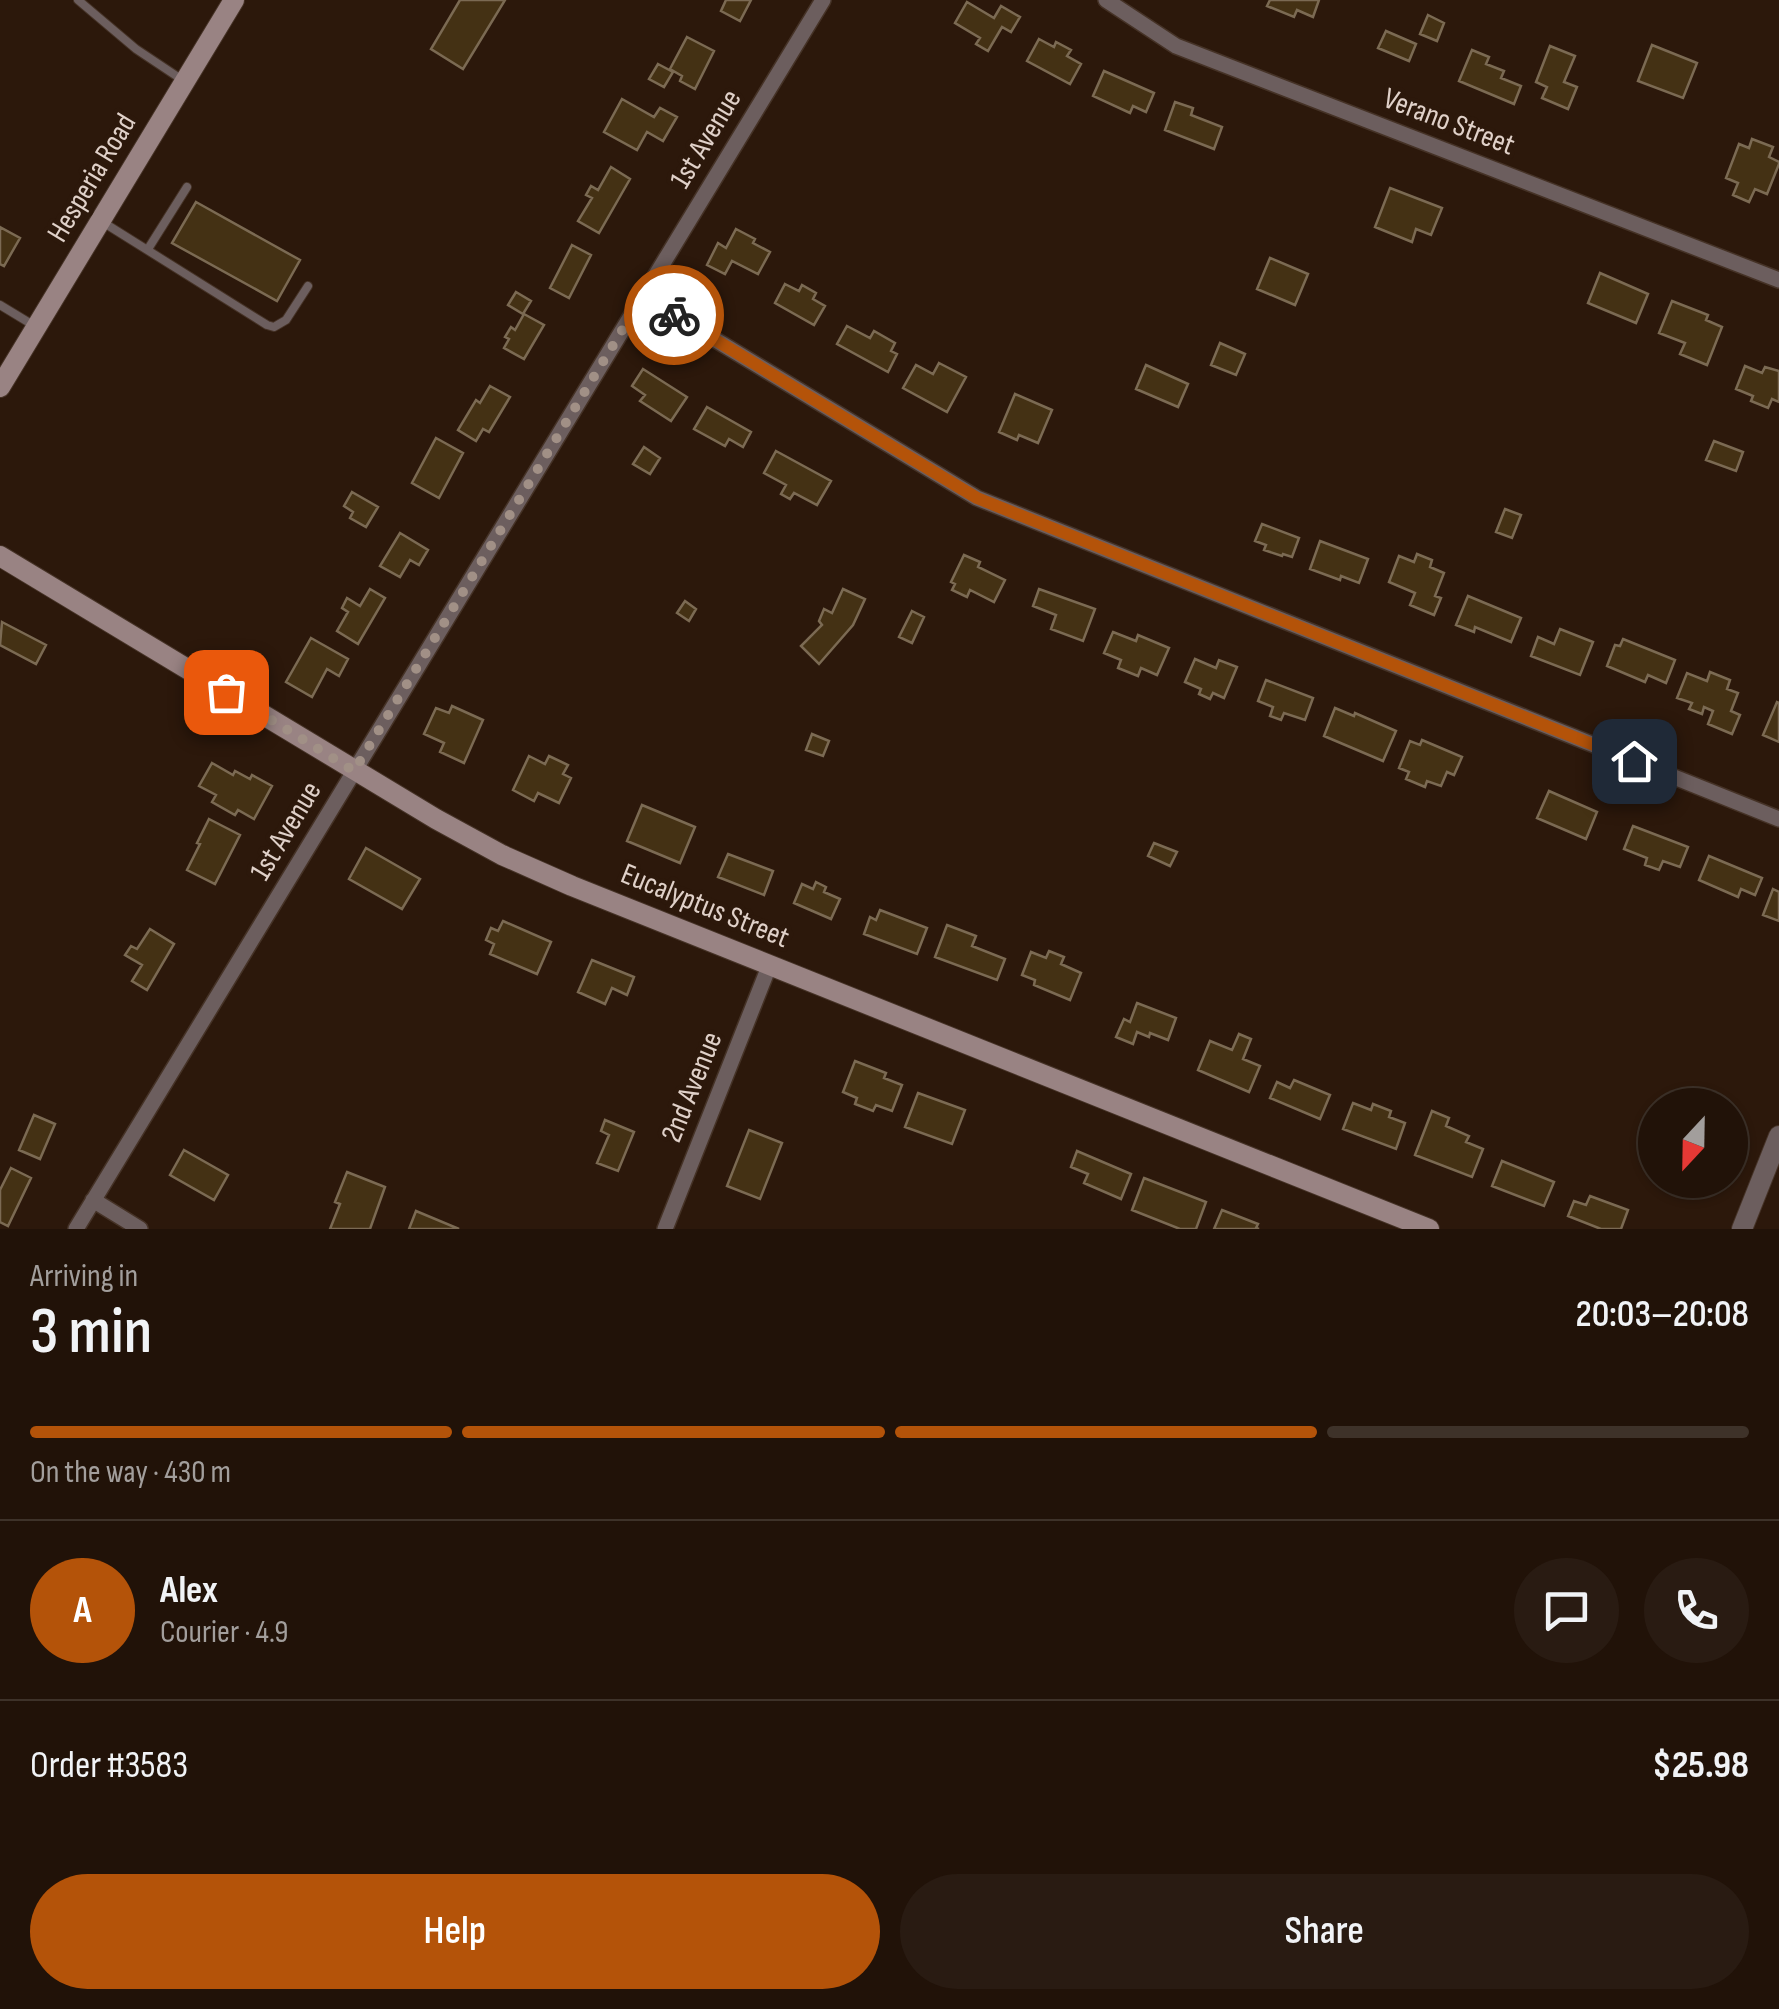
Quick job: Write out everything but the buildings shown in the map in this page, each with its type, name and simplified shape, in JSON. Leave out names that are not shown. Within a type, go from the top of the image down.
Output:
[{"type":"main road","name":"Hesperia Road","points":[[0,387],[234,0]]},
{"type":"main road","name":"Eucalyptus Street","points":[[0,556],[354,771],[502,855],[1430,1229]]},
{"type":"street","name":"1st Avenue","points":[[76,1229],[823,0]]},
{"type":"street","name":"Verano Street","points":[[1106,0],[1176,46],[1779,280]]},
{"type":"street","points":[[643,296],[977,498],[1779,819]]},
{"type":"street","name":"2nd Avenue","points":[[665,1229],[770,964]]},
{"type":"street","points":[[1742,1229],[1779,1136]]},
{"type":"street","points":[[93,1200],[140,1229]]},
{"type":"lane","points":[[78,0],[136,49],[185,82]]},
{"type":"lane","points":[[148,249],[187,187]]},
{"type":"lane","points":[[102,221],[267,326],[274,327],[286,320],[308,286]]},
{"type":"lane","points":[[0,305],[36,328]]},
{"type":"way so far","points":[[226,692],[354,771],[643,296],[674,315]]},
{"type":"route","points":[[674,315],[977,498],[1634,761]]}]
